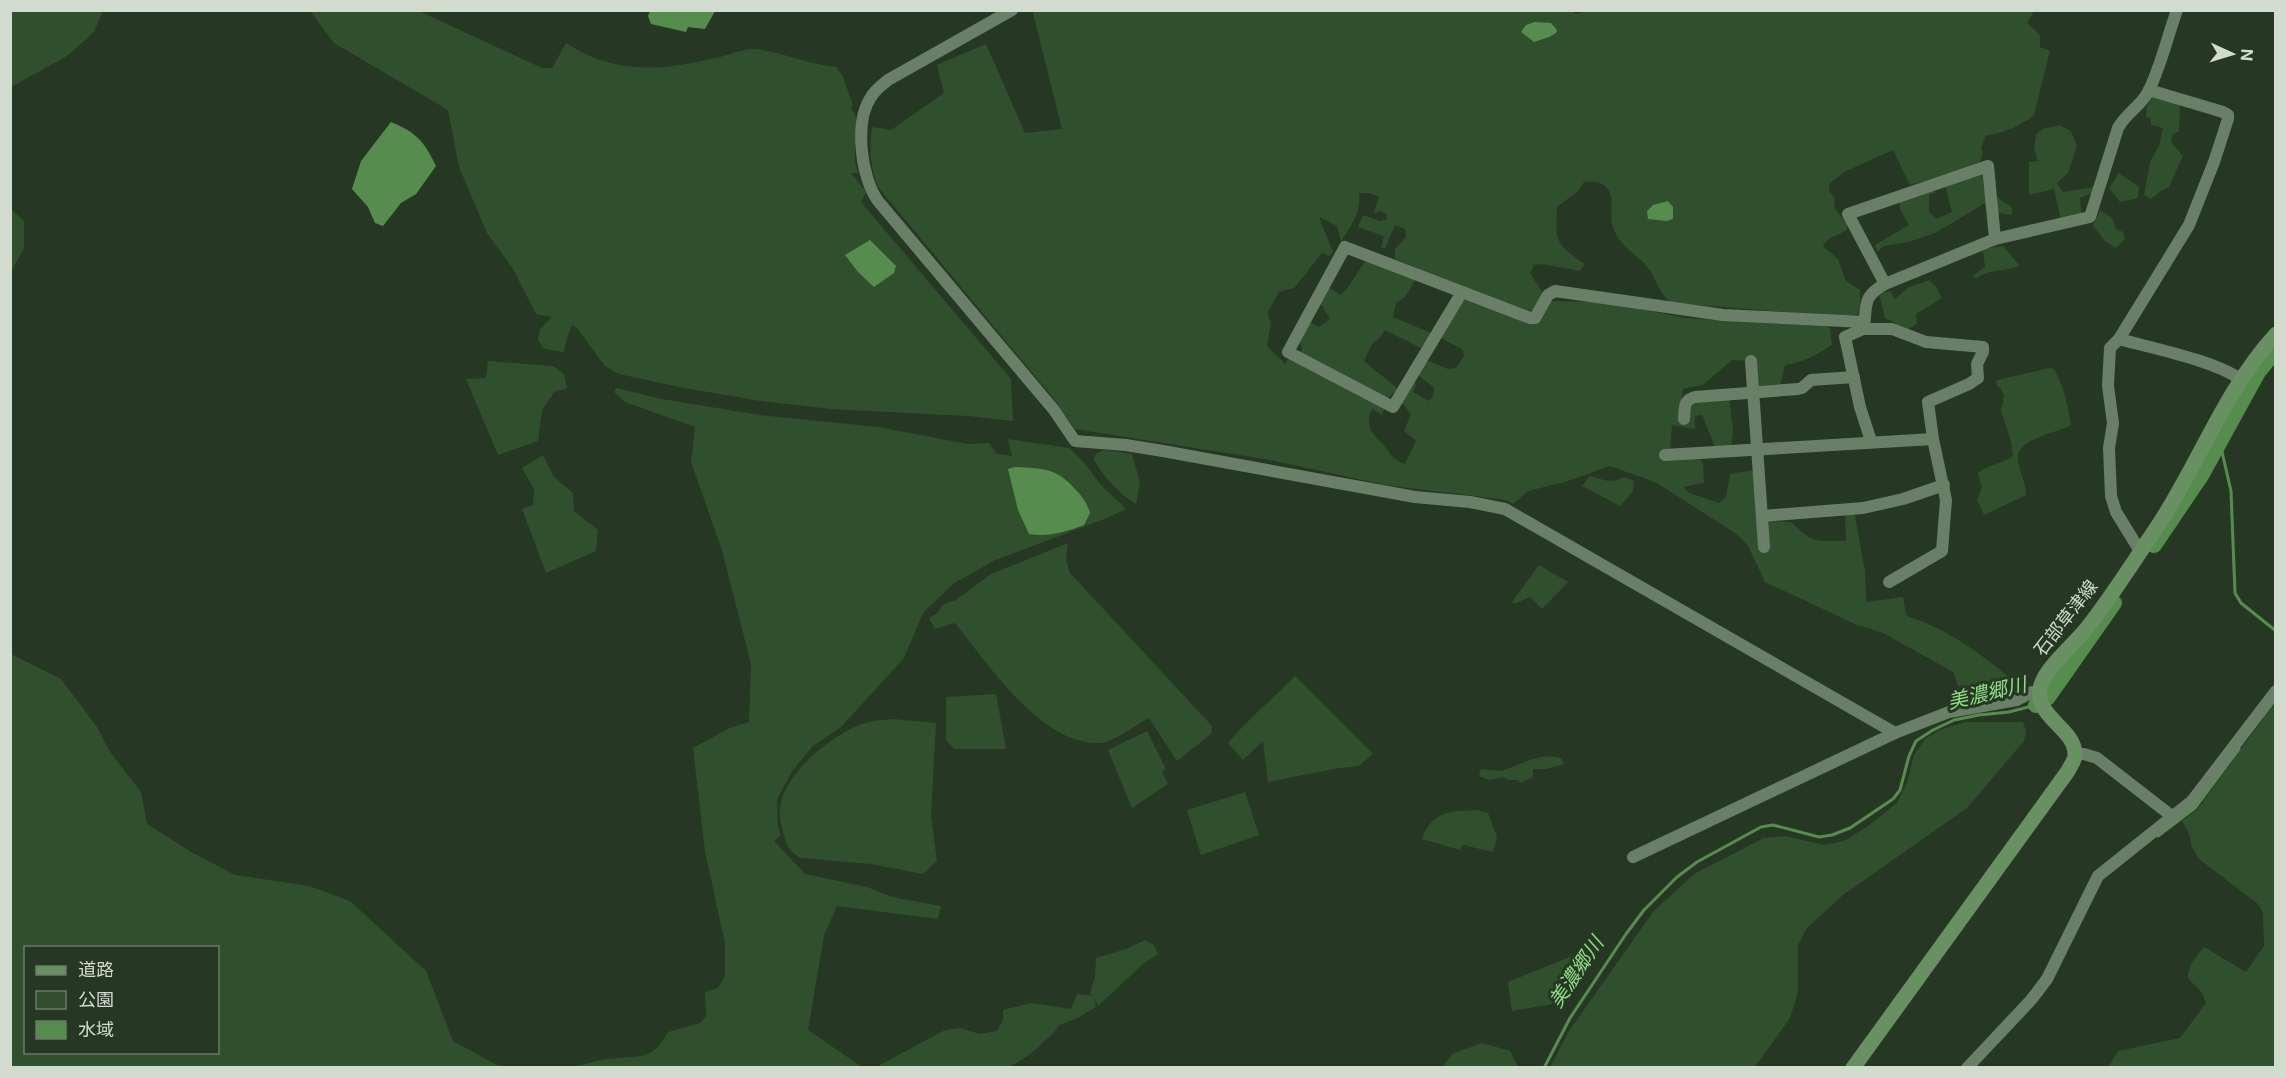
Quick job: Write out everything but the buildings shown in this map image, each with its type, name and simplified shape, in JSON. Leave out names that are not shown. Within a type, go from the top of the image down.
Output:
[{"type":"main road","name":"石部草津線","points":[[2039,693],[2043,679],[2087,628],[2140,551],[2170,505],[2240,379],[2258,353],[2276,334]]},
{"type":"main road","points":[[1853,1068],[2068,771],[2075,754],[2072,744],[2045,710],[2039,693]]},
{"type":"street","points":[[1011,10],[888,80],[877,89],[869,99],[864,121],[862,164],[872,193],[878,201],[1054,410],[1075,441],[1126,445],[1415,497],[1470,502],[1505,509],[1895,733]]},
{"type":"street","points":[[1864,326],[1867,299],[1871,292],[1885,284],[1995,239],[2090,217],[2118,128],[2125,116],[2139,106],[2149,90],[2177,10]]},
{"type":"street","points":[[2140,551],[2116,512],[2110,496],[2109,448],[2113,423],[2108,386],[2110,348],[2118,339],[2189,225],[2228,119],[2228,115],[2223,112],[2149,90]]},
{"type":"street","points":[[1885,284],[1848,214],[1988,166],[1995,239]]},
{"type":"street","points":[[1462,292],[1393,407],[1288,352],[1345,246],[1530,318],[1535,318],[1548,295],[1555,291],[1723,315],[1840,321],[1892,329],[1926,342],[1983,347],[1977,364],[1978,378],[1928,402],[1947,506],[1942,551],[1889,582]]},
{"type":"street","points":[[1840,321],[1871,441]]},
{"type":"street","points":[[1845,337],[1864,326]]},
{"type":"street","points":[[2118,339],[2206,364],[2240,379]]},
{"type":"street","points":[[1750,361],[1764,548]]},
{"type":"street","points":[[1684,419],[1686,402],[1689,399],[1708,395],[1798,389],[1810,380],[1854,377]]},
{"type":"street","points":[[1665,455],[1933,438]]},
{"type":"street","points":[[1762,516],[1863,508],[1903,499],[1944,485]]},
{"type":"street","points":[[1967,1068],[2031,1000],[2047,979],[2098,876],[2192,801],[2276,691]]},
{"type":"street","points":[[1633,857],[1895,733],[1949,712],[2017,700],[2032,692],[2039,693]]},
{"type":"street","points":[[2075,754],[2097,758],[2173,817]]},
{"type":"green space","points":[[11,10],[103,11],[94,32],[67,56],[11,87]]},
{"type":"green space","points":[[1572,10],[1575,14],[1598,10],[2040,11],[2034,11],[2027,23],[2040,35],[2040,47],[2050,51],[2034,115],[2011,129],[1986,135],[1981,148],[1983,154],[1980,162],[1958,172],[1910,185],[1893,150],[1844,172],[1830,183],[1829,191],[1835,199],[1834,208],[1847,224],[1847,229],[1828,240],[1823,246],[1838,259],[1846,281],[1860,290],[1858,314],[1848,317],[1672,303],[1662,292],[1649,269],[1616,234],[1612,222],[1611,195],[1604,185],[1595,182],[1584,182],[1578,191],[1557,207],[1556,228],[1559,242],[1568,252],[1585,264],[1580,271],[1542,264],[1534,265],[1530,273],[1541,290],[1544,301],[1608,302],[1685,318],[1830,328],[1832,345],[1810,358],[1785,365],[1780,387],[1757,388],[1756,361],[1732,360],[1703,385],[1683,389],[1680,408],[1690,401],[1729,397],[1733,430],[1731,448],[1716,449],[1702,415],[1695,416],[1696,429],[1672,425],[1670,451],[1697,456],[1703,463],[1704,483],[1683,487],[1689,493],[1719,503],[1726,497],[1730,474],[1754,470],[1766,521],[1791,522],[1810,538],[1822,541],[1846,541],[1845,514],[1854,511],[1865,571],[1866,602],[1903,597],[1906,614],[1909,617],[1939,629],[1968,646],[2020,686],[2018,692],[1987,699],[1986,685],[1958,686],[1953,672],[1883,633],[1855,624],[1765,582],[1748,546],[1738,535],[1657,483],[1610,466],[1565,482],[1528,491],[1513,504],[1506,500],[1386,485],[1265,459],[1075,429],[1054,399],[878,187],[871,157],[872,127],[891,130],[944,93],[937,65],[986,44],[1025,133],[1062,129],[1033,13],[1035,11]],"holes":[[[1359,193],[1369,193],[1379,197],[1374,213],[1380,211],[1386,214],[1387,219],[1380,221],[1363,215],[1358,227],[1384,236],[1381,248],[1385,248],[1395,225],[1405,229],[1406,237],[1395,249],[1395,259],[1468,289],[1432,352],[1441,338],[1463,350],[1464,356],[1456,368],[1448,369],[1426,360],[1417,374],[1434,388],[1433,397],[1428,401],[1413,392],[1416,385],[1413,378],[1400,400],[1411,414],[1404,431],[1416,441],[1405,464],[1391,455],[1374,435],[1369,423],[1372,409],[1382,415],[1388,398],[1398,389],[1364,361],[1372,344],[1385,330],[1421,348],[1431,333],[1393,317],[1396,303],[1405,297],[1417,277],[1369,258],[1341,295],[1328,287],[1320,303],[1330,319],[1319,327],[1308,321],[1300,338],[1302,350],[1289,357],[1285,364],[1267,346],[1271,322],[1267,314],[1279,292],[1294,288],[1322,253],[1330,256],[1333,252],[1319,217],[1337,226],[1341,241],[1357,212]]]},
{"type":"green space","points":[[310,11],[419,11],[542,68],[552,68],[566,43],[602,61],[638,67],[675,66],[755,49],[836,67],[843,77],[853,105],[851,109],[857,120],[855,162],[858,173],[851,173],[866,192],[861,202],[1011,379],[1013,421],[968,416],[831,409],[760,401],[619,374],[605,366],[577,328],[572,325],[564,352],[544,349],[538,340],[540,329],[552,317],[536,314],[513,269],[487,233],[459,167],[448,110],[334,43]]},
{"type":"green space","points":[[2152,94],[2180,104],[2179,131],[2172,135],[2171,142],[2183,156],[2169,187],[2151,199],[2144,195],[2150,162],[2159,146],[2163,128],[2151,125],[2151,118],[2146,117]]},
{"type":"green space","points":[[2059,125],[2071,131],[2077,146],[2068,173],[2057,183],[2063,192],[2094,187],[2095,192],[2080,198],[2082,217],[2061,221],[2054,189],[2029,195],[2029,162],[2038,161],[2034,149],[2036,134],[2043,129]]},
{"type":"green space","points":[[1985,173],[1989,191],[2012,208],[2012,215],[1999,213],[1984,204],[1935,233],[1908,242],[1884,246],[1877,252],[1875,245],[1909,225],[1900,209],[1900,199],[1934,187],[1935,193],[1929,195],[1929,212],[1936,219],[1952,212],[1945,185]]},
{"type":"green space","points":[[2119,173],[2139,187],[2138,198],[2120,202],[2109,188]]},
{"type":"green space","points":[[11,209],[24,221],[24,248],[11,272]]},
{"type":"green space","points":[[2100,210],[2112,218],[2116,229],[2123,232],[2125,239],[2116,248],[2106,242],[2093,226]]},
{"type":"green space","points":[[2003,246],[2020,266],[1988,273],[1977,278],[1972,276],[1985,267],[1983,249]]},
{"type":"green space","points":[[1929,280],[1942,298],[1916,314],[1917,323],[1908,330],[1885,318],[1879,294],[1890,291],[1895,299],[1909,287]]},
{"type":"green space","points":[[488,361],[553,366],[564,374],[567,389],[555,391],[542,410],[538,441],[498,455],[466,379],[486,378]]},
{"type":"green space","points":[[2054,369],[2060,382],[2071,425],[2030,441],[2024,446],[2019,452],[2018,459],[2026,495],[1984,515],[1977,500],[1982,488],[1978,473],[2013,456],[2011,441],[2001,411],[2004,396],[1996,385],[1997,380]]},
{"type":"green space","points":[[616,388],[662,399],[760,415],[878,427],[968,444],[989,443],[997,454],[1012,456],[1008,439],[1069,448],[1100,484],[1126,509],[995,560],[953,584],[923,613],[904,658],[841,727],[813,746],[793,770],[777,799],[778,827],[781,835],[774,841],[805,874],[867,887],[892,897],[941,906],[938,919],[837,906],[824,935],[808,1030],[862,1067],[570,1068],[602,1060],[642,1056],[656,1049],[668,1032],[700,1023],[706,1017],[705,992],[718,988],[725,976],[725,944],[705,851],[693,748],[730,728],[749,722],[751,664],[722,550],[691,462],[695,427],[625,402],[614,392]]},
{"type":"green space","points":[[1104,450],[1132,454],[1140,482],[1136,504],[1112,485],[1094,460],[1096,454]]},
{"type":"green space","points":[[543,455],[554,477],[573,493],[574,511],[598,530],[596,551],[546,573],[522,509],[533,505],[534,489],[522,468]]},
{"type":"green space","points":[[1590,476],[1611,481],[1624,477],[1634,481],[1633,491],[1620,506],[1582,486]]},
{"type":"green space","points":[[1068,543],[1066,560],[1070,573],[1212,726],[1211,734],[1177,761],[1149,718],[1118,737],[1100,743],[1078,740],[1058,731],[1018,700],[955,623],[935,629],[929,618],[937,613],[944,604],[956,600],[991,574]]},
{"type":"green space","points":[[1539,565],[1568,582],[1542,609],[1530,597],[1515,604],[1512,602]]},
{"type":"green space","points":[[11,654],[61,679],[97,727],[110,752],[141,792],[147,824],[193,853],[235,875],[309,886],[350,901],[426,971],[453,1041],[497,1065],[512,1067],[11,1067]]},
{"type":"green space","points":[[1295,676],[1373,754],[1359,766],[1268,782],[1263,741],[1243,760],[1228,743]]},
{"type":"green space","points":[[996,694],[1006,749],[954,749],[946,740],[946,697]]},
{"type":"green space","points":[[2275,702],[2275,1067],[2108,1067],[2118,1051],[2180,1038],[2206,1003],[2203,994],[2187,977],[2192,962],[2204,947],[2246,972],[2264,946],[2263,913],[2258,904],[2199,859],[2182,821],[2197,810]]},
{"type":"green space","points":[[893,719],[936,723],[931,816],[937,861],[923,874],[871,864],[797,856],[787,844],[782,829],[780,809],[783,796],[798,771],[820,749],[845,732],[866,723]]},
{"type":"green space","points":[[1965,722],[2023,722],[2026,731],[2024,741],[1967,808],[1843,895],[1806,929],[1798,945],[1798,992],[1790,1018],[1755,1067],[1550,1067],[1569,1031],[1653,912],[1694,874],[1764,838],[1785,836],[1824,845],[1844,841],[1897,803],[1907,783],[1914,755],[1925,739],[1940,730]]},
{"type":"green space","points":[[1147,731],[1166,769],[1162,771],[1168,784],[1132,808],[1108,750]]},
{"type":"green space","points":[[1548,756],[1561,758],[1565,764],[1546,769],[1533,769],[1533,777],[1520,783],[1518,780],[1508,780],[1503,777],[1490,780],[1479,776],[1481,769],[1502,771],[1532,759]]},
{"type":"green space","points":[[1245,792],[1259,835],[1201,855],[1187,810]]},
{"type":"green space","points":[[1477,810],[1488,813],[1497,837],[1493,852],[1463,845],[1460,850],[1422,839],[1431,823],[1443,814]]},
{"type":"green space","points":[[1145,940],[1154,945],[1158,954],[1144,963],[1098,1006],[1094,997],[1096,1007],[1078,1018],[1059,1025],[1033,1052],[1006,1068],[876,1067],[945,1030],[960,1028],[980,1034],[997,1031],[1003,1020],[1003,1010],[1031,1003],[1071,1009],[1077,994],[1093,996],[1090,994],[1095,977],[1096,958],[1126,949]]},
{"type":"green space","points":[[1582,952],[1588,954],[1594,962],[1569,1001],[1512,1011],[1508,982]]},
{"type":"green space","points":[[1482,1043],[1510,1051],[1518,1067],[1443,1067],[1452,1054]]},
{"type":"water","points":[[650,10],[715,11],[705,29],[688,27],[686,32],[651,24],[648,16]]},
{"type":"water","points":[[1535,22],[1551,23],[1557,30],[1556,33],[1534,42],[1521,32],[1526,25]]},
{"type":"water","points":[[391,122],[414,134],[428,150],[436,166],[416,194],[401,203],[383,226],[375,223],[368,207],[352,189],[361,161]]},
{"type":"water","points":[[1668,201],[1673,207],[1673,219],[1667,221],[1648,219],[1647,211],[1653,205]]},
{"type":"water","points":[[870,240],[896,266],[894,273],[874,287],[845,255]]},
{"type":"water","points":[[1015,467],[1048,470],[1068,482],[1082,497],[1089,509],[1090,513],[1084,525],[1057,533],[1029,534],[1018,510],[1008,469]]},
{"type":"waterway","name":"美濃郷川","points":[[2154,545],[2202,474],[2258,372],[2276,350]]},
{"type":"waterway","points":[[2220,443],[2231,491],[2235,593],[2241,603],[2276,631]]},
{"type":"waterway","name":"美濃郷川","points":[[2036,705],[2048,697],[2114,603]]},
{"type":"waterway","name":"美濃郷川","points":[[1544,1068],[1570,1018],[1626,934],[1644,910],[1677,877],[1697,862],[1761,827],[1773,825],[1819,837],[1850,828],[1893,799],[1900,790],[1909,756],[1916,741],[1954,720],[2009,712],[2036,705]]},
{"type":"waterway","points":[[2158,836],[2195,808],[2239,749]]}]
